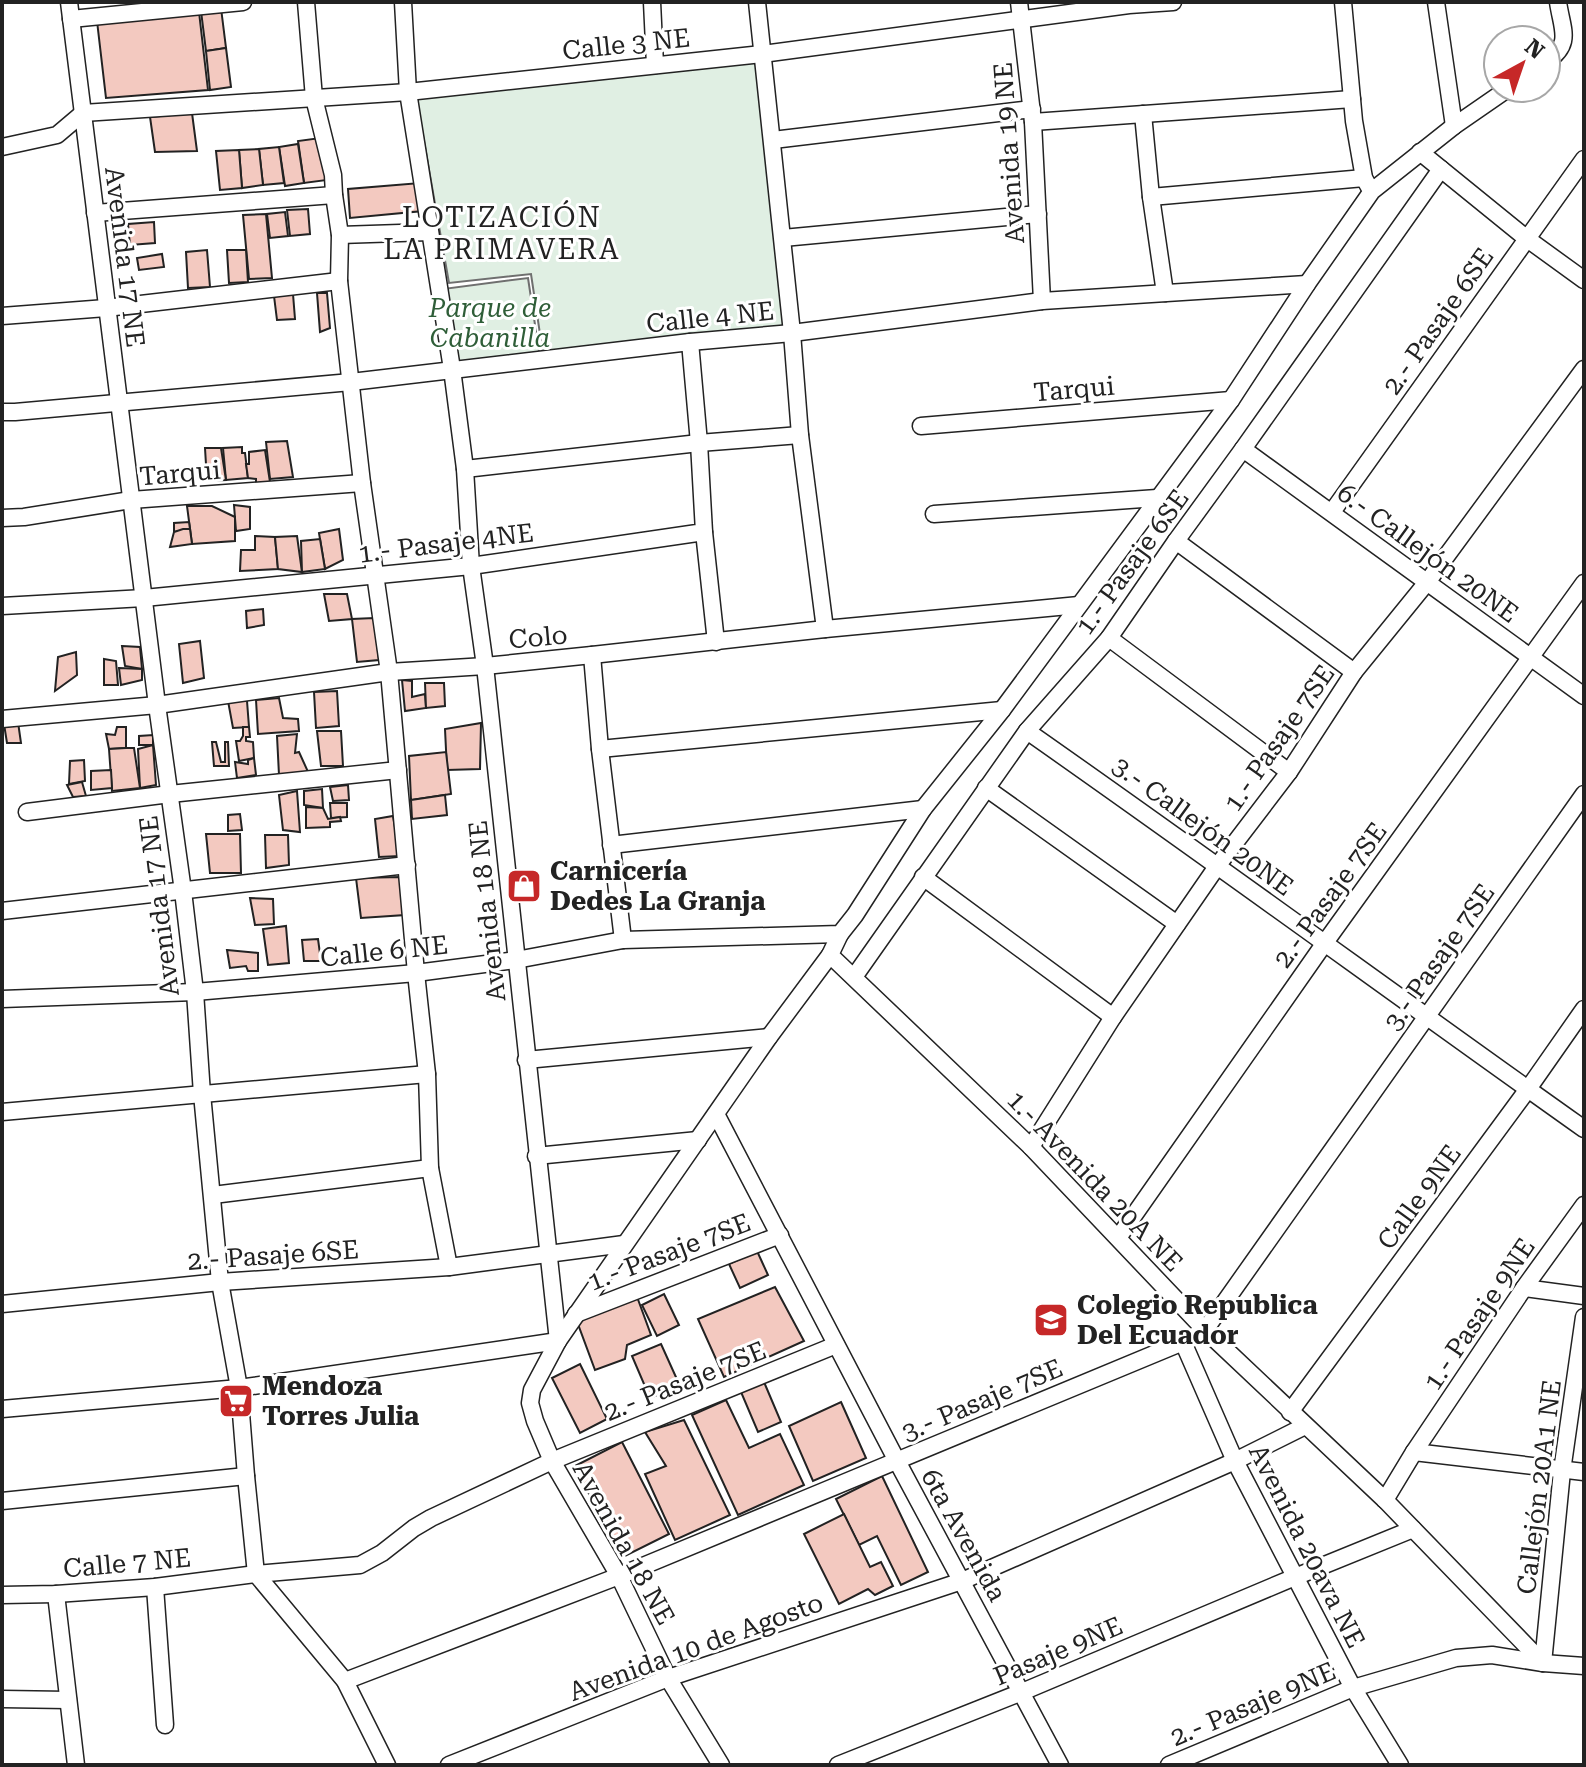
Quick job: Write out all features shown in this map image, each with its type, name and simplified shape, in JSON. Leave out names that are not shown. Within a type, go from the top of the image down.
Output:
[{"type":"street","points":[[70,10],[243,2]]},
{"type":"street","points":[[306,2],[314,98],[333,175],[340,235],[339,281],[362,483],[389,672],[427,1074],[430,1168],[449,1267]]},
{"type":"street","name":"Avenida 18 NE","points":[[403,2],[408,92],[465,469],[471,566],[485,666],[558,1341],[532,1390],[530,1403],[552,1461],[619,1576],[668,1678],[721,1765]]},
{"type":"street","points":[[652,2],[655,65]]},
{"type":"street","points":[[757,2],[783,238],[800,435],[825,629]]},
{"type":"street","name":"Avenida 19 NE","points":[[1019,2],[1033,116],[1042,301]]},
{"type":"street","name":"Calle 3 NE","points":[[83,113],[408,92],[762,54],[1129,3],[1173,2]]},
{"type":"street","points":[[1343,2],[1352,99],[1368,184]]},
{"type":"street","points":[[1436,2],[1454,126]]},
{"type":"street","points":[[1558,2],[1561,24]]},
{"type":"street","name":"Avenida 17 NE","points":[[70,10],[183,891],[195,992],[220,1282],[239,1388],[256,1574]]},
{"type":"street","points":[[773,140],[1033,116],[1143,114],[1352,99]]},
{"type":"street","points":[[2,1409],[239,1388],[558,1341],[769,1037],[830,955],[840,934],[923,809],[1002,710],[1231,400],[1368,184],[1420,152],[1486,104]]},
{"type":"street","points":[[2,147],[57,135],[83,113]]},
{"type":"street","points":[[1143,114],[1165,293]]},
{"type":"street","points":[[1420,152],[1526,238],[1584,280]]},
{"type":"street","name":"2.- Pasaje 6SE","points":[[1332,512],[1584,159]]},
{"type":"street","name":"1.- Pasaje 6SE","points":[[854,977],[1027,731],[1109,638],[1441,169]]},
{"type":"street","points":[[1151,197],[1368,184]]},
{"type":"street","points":[[95,213],[334,195]]},
{"type":"street","points":[[783,238],[1038,214]]},
{"type":"street","points":[[340,235],[430,232]]},
{"type":"street","points":[[2,316],[106,308],[339,281]]},
{"type":"street","name":"Calle 4 NE","points":[[2,412],[351,382],[792,333],[1042,301],[1307,284]]},
{"type":"street","points":[[690,342],[704,532],[716,642]]},
{"type":"street","name":"1.- Pasaje 7SE","points":[[1031,1147],[1113,1017],[1218,865],[1289,772],[1354,672],[1428,581],[1584,369]]},
{"type":"street","name":"Tarqui","points":[[921,426],[1231,400]]},
{"type":"street","points":[[465,469],[800,435]]},
{"type":"street","name":"6.- Callejón 20NE","points":[[1243,449],[1584,696]]},
{"type":"street","name":"Tarqui","points":[[2,518],[131,500],[362,483]]},
{"type":"street","points":[[934,514],[1157,498]]},
{"type":"street","name":"1.- Pasaje 4NE","points":[[2,606],[144,598],[471,566],[704,532]]},
{"type":"street","points":[[1176,541],[1354,672]]},
{"type":"street","name":"2.- Pasaje 7SE","points":[[1118,1238],[1324,944],[1584,583]]},
{"type":"street","name":"Colo","points":[[2,719],[157,705],[389,672],[485,666],[1079,605]]},
{"type":"street","points":[[1109,638],[1289,772]]},
{"type":"street","points":[[592,655],[623,940]]},
{"type":"street","points":[[600,749],[1002,710]]},
{"type":"street","name":"3.- Callejón 20NE","points":[[1027,731],[1584,1129]]},
{"type":"street","points":[[27,812],[398,770]]},
{"type":"street","points":[[986,788],[1177,924]]},
{"type":"street","name":"3.- Pasaje 7SE","points":[[345,1681],[619,1576],[1183,1342],[1205,1330],[1584,794]]},
{"type":"street","points":[[611,845],[923,809]]},
{"type":"street","points":[[2,911],[407,865]]},
{"type":"street","points":[[923,877],[1113,1017]]},
{"type":"street","name":"Calle 6 NE","points":[[2,999],[195,992],[416,973],[516,960],[623,940],[840,934]]},
{"type":"street","name":"1.- Avenida 20A NE","points":[[830,955],[1031,1147],[1205,1330],[1385,1500],[1543,1663]]},
{"type":"street","name":"Calle 9NE","points":[[1290,1412],[1584,1009]]},
{"type":"street","points":[[526,1060],[769,1037]]},
{"type":"street","points":[[2,1112],[427,1074]]},
{"type":"street","name":"6ta Avenida","points":[[716,1114],[1060,1765]]},
{"type":"street","points":[[536,1156],[698,1140]]},
{"type":"street","points":[[213,1195],[430,1168]]},
{"type":"street","name":"1.- Pasaje 9NE","points":[[1385,1500],[1524,1288],[1584,1205]]},
{"type":"street","name":"1.- Pasaje 7SE","points":[[576,1314],[780,1235]]},
{"type":"street","name":"2.- Pasaje 6SE","points":[[2,1304],[220,1282],[449,1267],[624,1244]]},
{"type":"street","points":[[1524,1288],[1584,1296]]},
{"type":"street","name":"Callejón 20A1 NE","points":[[1543,1663],[1562,1471],[1584,1317]]},
{"type":"street","name":"Avenida 20ava NE","points":[[1183,1342],[1235,1461],[1353,1688],[1400,1765]]},
{"type":"street","name":"2.- Pasaje 7SE","points":[[256,1574],[360,1565],[431,1518],[552,1461],[836,1345]]},
{"type":"street","points":[[962,1581],[1235,1461],[1305,1426]]},
{"type":"street","points":[[1414,1452],[1584,1472]]},
{"type":"street","points":[[2,1501],[246,1476]]},
{"type":"street","name":"Pasaje 9NE","points":[[838,1765],[1413,1529]]},
{"type":"street","points":[[256,1574],[345,1681],[387,1765]]},
{"type":"street","name":"Calle 7 NE","points":[[2,1595],[155,1587],[256,1574]]},
{"type":"street","name":"Avenida 10 de Agosto","points":[[449,1765],[668,1678],[962,1581]]},
{"type":"street","points":[[155,1587],[165,1725]]},
{"type":"street","points":[[56,1594],[76,1765]]},
{"type":"street","name":"2.- Pasaje 9NE","points":[[1169,1765],[1353,1688],[1456,1658],[1492,1655],[1584,1666]]},
{"type":"street","points":[[2,1699],[68,1700]]},
{"type":"green space","points":[[758,58],[792,337],[543,354],[531,274],[449,283],[416,96]]},
{"type":"green space","name":"Parque de Cabanilla","points":[[528,278],[540,358],[455,364],[443,289]]},
{"type":"building","points":[[221,8],[226,48],[206,51],[201,11]]},
{"type":"building","points":[[199,12],[208,90],[106,98],[97,21]]},
{"type":"building","points":[[226,48],[231,87],[210,90],[206,51]]},
{"type":"building","points":[[192,113],[197,151],[155,152],[150,117]]},
{"type":"building","points":[[320,138],[327,180],[304,183],[298,141]]},
{"type":"building","points":[[298,144],[304,183],[285,186],[279,147]]},
{"type":"building","points":[[279,147],[284,183],[263,185],[259,149]]},
{"type":"building","points":[[259,149],[263,185],[242,188],[239,150]]},
{"type":"building","points":[[239,150],[242,188],[220,190],[216,151]]},
{"type":"building","points":[[420,183],[423,211],[350,218],[348,189]]},
{"type":"building","points":[[308,209],[310,234],[290,236],[287,210]]},
{"type":"building","points":[[285,212],[288,236],[270,238],[267,214]]},
{"type":"building","points":[[266,214],[272,278],[249,279],[243,215]]},
{"type":"building","points":[[154,222],[155,243],[130,245],[128,224]]},
{"type":"building","points":[[207,250],[210,287],[188,288],[186,252]]},
{"type":"building","points":[[227,250],[246,250],[248,282],[229,283]]},
{"type":"building","points":[[162,254],[164,267],[139,270],[137,258]]},
{"type":"building","points":[[317,293],[327,293],[330,328],[320,332]]},
{"type":"building","points":[[293,294],[295,319],[277,320],[274,296]]},
{"type":"building","points":[[287,441],[293,477],[270,479],[266,442]]},
{"type":"building","points":[[242,447],[248,478],[226,480],[223,448]]},
{"type":"building","points":[[205,448],[221,448],[226,480],[207,481]]},
{"type":"building","points":[[265,450],[270,482],[256,484],[256,479],[248,478],[246,464],[249,464],[249,452]]},
{"type":"building","points":[[234,505],[250,507],[250,529],[236,531]]},
{"type":"building","points":[[187,506],[212,506],[235,517],[235,541],[192,544]]},
{"type":"building","points":[[189,522],[190,529],[174,532],[174,523]]},
{"type":"building","points":[[190,529],[192,544],[170,547],[174,532]]},
{"type":"building","points":[[339,529],[343,560],[325,569],[319,533]]},
{"type":"building","points":[[255,536],[275,537],[278,569],[240,571],[241,550],[255,550]]},
{"type":"building","points":[[297,536],[302,572],[278,569],[275,537]]},
{"type":"building","points":[[320,539],[325,569],[302,572],[301,541]]},
{"type":"building","points":[[324,594],[347,594],[352,619],[329,621]]},
{"type":"building","points":[[263,609],[264,625],[247,628],[246,611]]},
{"type":"building","points":[[374,618],[379,660],[357,662],[352,619]]},
{"type":"building","points":[[200,641],[204,678],[183,683],[179,644]]},
{"type":"building","points":[[122,646],[140,647],[142,669],[125,666]]},
{"type":"building","points":[[76,652],[77,675],[55,691],[58,657]]},
{"type":"building","points":[[104,659],[116,661],[118,685],[104,685]]},
{"type":"building","points":[[119,668],[142,669],[142,680],[121,685]]},
{"type":"building","points":[[402,680],[412,681],[412,697],[425,694],[426,708],[405,711]]},
{"type":"building","points":[[425,683],[444,683],[445,706],[426,708]]},
{"type":"building","points":[[337,691],[339,726],[316,728],[314,692]]},
{"type":"building","points":[[279,698],[283,718],[298,719],[299,731],[258,734],[256,700]]},
{"type":"building","points":[[228,701],[247,701],[249,727],[233,728]]},
{"type":"building","points":[[18,722],[21,743],[7,743],[4,724]]},
{"type":"building","points":[[481,723],[480,769],[447,770],[445,729]]},
{"type":"building","points":[[117,727],[126,727],[126,748],[109,749],[106,734],[115,735]]},
{"type":"building","points":[[243,727],[249,727],[250,737],[246,737],[246,741],[253,742],[254,758],[239,761],[236,741],[243,736]]},
{"type":"building","points":[[317,731],[341,731],[343,766],[321,766]]},
{"type":"building","points":[[297,734],[295,753],[299,752],[309,774],[279,775],[277,736]]},
{"type":"building","points":[[153,735],[153,745],[139,745],[139,736]]},
{"type":"building","points":[[212,742],[216,742],[221,762],[225,762],[225,742],[228,742],[229,766],[214,766]]},
{"type":"building","points":[[153,745],[156,785],[140,788],[138,749]]},
{"type":"building","points":[[134,748],[140,788],[112,791],[109,749]]},
{"type":"building","points":[[446,752],[451,794],[411,800],[409,756]]},
{"type":"building","points":[[254,758],[256,775],[237,778],[235,762],[248,764],[248,760]]},
{"type":"building","points":[[84,760],[85,781],[69,784],[70,761]]},
{"type":"building","points":[[111,770],[112,788],[91,790],[91,771]]},
{"type":"building","points":[[82,782],[86,796],[73,797],[67,785]]},
{"type":"building","points":[[348,785],[349,800],[333,801],[330,787]]},
{"type":"building","points":[[322,789],[323,808],[304,805],[304,791]]},
{"type":"building","points":[[297,791],[300,832],[283,830],[279,795]]},
{"type":"building","points":[[445,795],[447,815],[412,819],[411,800]]},
{"type":"building","points":[[330,803],[347,803],[347,817],[331,818]]},
{"type":"building","points":[[306,807],[323,808],[328,819],[340,817],[341,821],[330,822],[330,827],[306,828]]},
{"type":"building","points":[[240,814],[242,830],[228,831],[228,815]]},
{"type":"building","points":[[393,816],[400,856],[379,857],[375,819]]},
{"type":"building","points":[[206,834],[240,834],[241,873],[210,873]]},
{"type":"building","points":[[265,835],[288,835],[289,865],[266,868]]},
{"type":"building","points":[[401,877],[405,915],[361,918],[356,878]]},
{"type":"building","points":[[250,898],[273,899],[274,924],[255,925]]},
{"type":"building","points":[[286,926],[289,963],[268,965],[263,929]]},
{"type":"building","points":[[318,939],[321,961],[304,961],[302,940]]},
{"type":"building","points":[[227,950],[258,953],[258,971],[248,971],[246,966],[230,968]]},
{"type":"building","points":[[757,1251],[768,1275],[740,1288],[729,1264]]},
{"type":"building","points":[[775,1287],[804,1341],[724,1377],[698,1319]]},
{"type":"building","points":[[636,1294],[651,1335],[627,1345],[625,1359],[595,1370],[575,1316]]},
{"type":"building","points":[[664,1294],[679,1325],[657,1336],[642,1305]]},
{"type":"building","points":[[661,1344],[680,1386],[650,1398],[632,1356]]},
{"type":"building","points":[[580,1364],[607,1419],[580,1433],[552,1378]]},
{"type":"building","points":[[764,1382],[781,1422],[758,1432],[741,1392]]},
{"type":"building","points":[[726,1400],[749,1448],[780,1434],[804,1485],[738,1515],[692,1415]]},
{"type":"building","points":[[841,1402],[866,1458],[813,1481],[789,1426]]},
{"type":"building","points":[[684,1420],[730,1515],[675,1540],[645,1474],[666,1466],[645,1432]]},
{"type":"building","points":[[622,1442],[669,1534],[621,1558],[575,1466]]},
{"type":"building","points":[[882,1476],[928,1572],[901,1585],[877,1536],[859,1545],[836,1499]]},
{"type":"building","points":[[844,1514],[870,1567],[881,1562],[893,1586],[875,1595],[868,1589],[839,1604],[804,1534]]},
{"type":"place","name":"Carnicería Dedes La Granja","points":[[524,886]]},
{"type":"place","name":"Colegio Republica Del Ecuador","points":[[1051,1320]]},
{"type":"place","name":"Mendoza Torres Julia","points":[[236,1401]]},
{"type":"district","name":"LOTIZACIÓN LA PRIMAVERA","points":[[502,233]]}]
